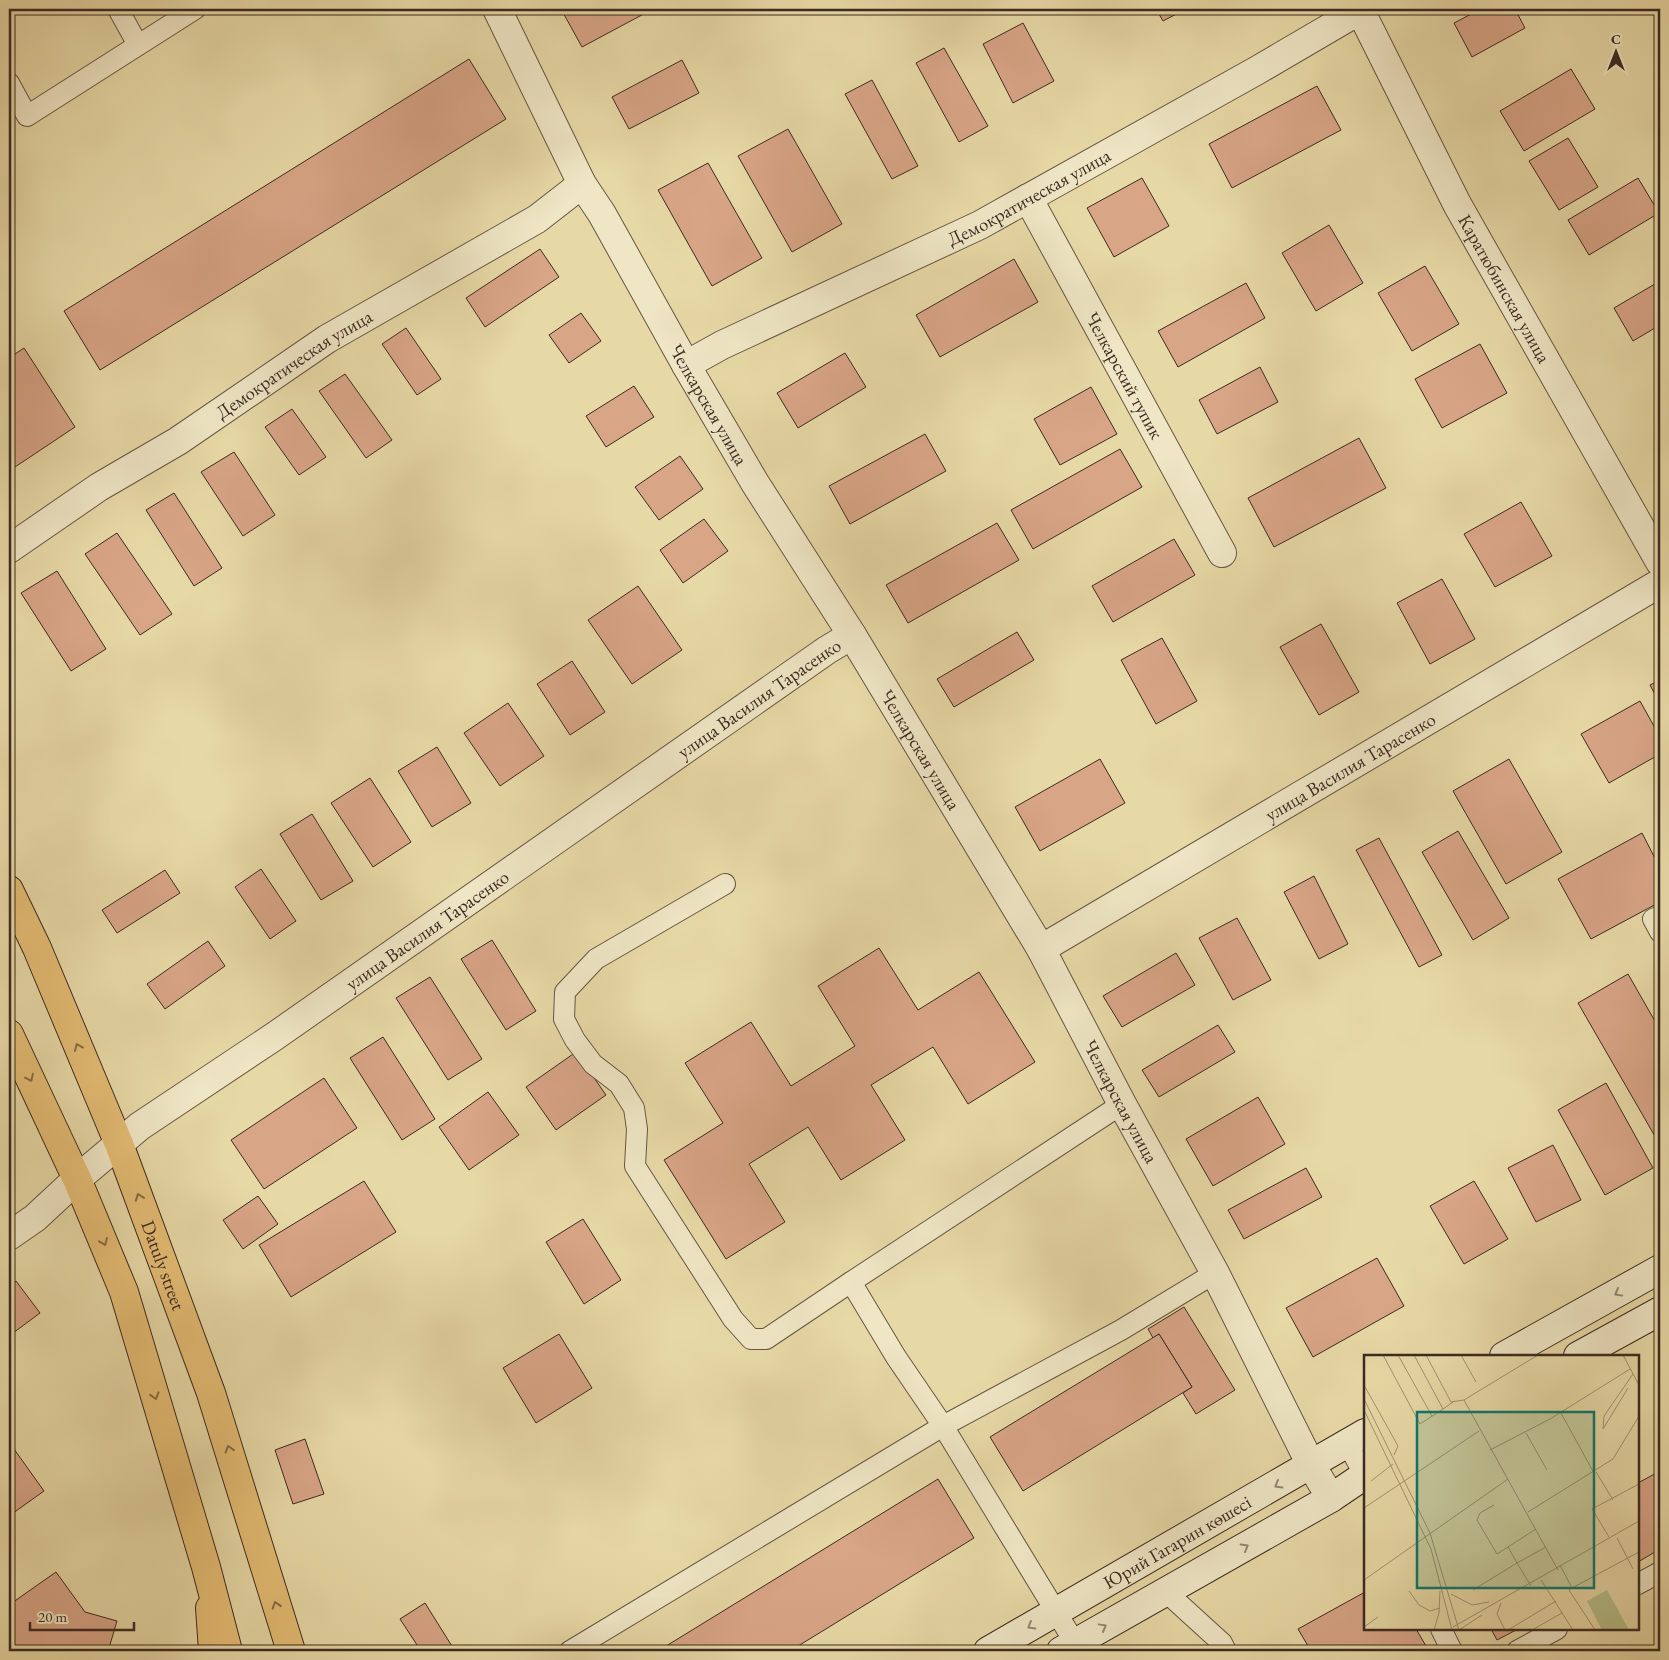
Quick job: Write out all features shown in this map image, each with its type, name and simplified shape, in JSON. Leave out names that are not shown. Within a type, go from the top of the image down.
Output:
[{"type":"main road","name":"Datuly street","points":[[9,890],[37,948],[119,1144],[212,1392],[291,1651]]},
{"type":"main road","points":[[9,1034],[77,1179],[124,1292],[206,1567],[228,1651]]},
{"type":"main road","points":[[206,1567],[213,1651]]},
{"type":"street","name":"Челкарская улица","points":[[498,9],[582,184],[602,214],[686,366],[755,483],[852,635],[1040,950],[1215,1273],[1312,1465],[1331,1498]]},
{"type":"street","name":"Демократическая улица","points":[[686,366],[722,345],[980,224],[1256,71],[1361,10]]},
{"type":"street","name":"Каратюбинская улица","points":[[1361,10],[1457,204],[1660,562]]},
{"type":"street","name":"Демократическая улица","points":[[9,548],[99,487],[178,440],[327,340],[537,219],[582,184]]},
{"type":"street","name":"Челкарский тупик","points":[[1028,198],[1222,553]]},
{"type":"street","name":"улица Василия Тарасенко","points":[[1040,950],[1660,584]]},
{"type":"street","name":"улица Василия Тарасенко","points":[[9,1236],[35,1218],[77,1179],[140,1126],[275,1036],[818,656],[852,635]]},
{"type":"street","points":[[1506,1355],[1660,1269]]},
{"type":"street","points":[[1580,1355],[1660,1310]]},
{"type":"street","name":"Юрий Гагарин көшесі","points":[[988,1651],[1356,1438]]},
{"type":"street","name":"Юрий Гагарин көшесі","points":[[1068,1647],[1331,1498],[1364,1476]]},
{"type":"lane","points":[[118,9],[138,45]]},
{"type":"lane","points":[[9,83],[26,116],[195,9]]},
{"type":"lane","points":[[725,884],[596,959],[566,992],[564,1019],[574,1040],[593,1064],[619,1084],[634,1108],[636,1129],[635,1166],[733,1319],[752,1339],[766,1339],[1122,1104]]},
{"type":"lane","points":[[1660,916],[1653,920],[1660,932]]},
{"type":"lane","points":[[570,1651],[943,1426],[1121,1330],[1215,1273]]},
{"type":"lane","points":[[851,1282],[896,1357],[943,1426],[1055,1612],[1068,1647]]},
{"type":"lane","points":[[1356,1438],[1364,1471]]},
{"type":"lane","points":[[1639,1583],[1660,1572]]},
{"type":"lane","points":[[1166,1592],[1222,1643],[1226,1651]]},
{"type":"lane","points":[[1442,1630],[1452,1651]]},
{"type":"lane","points":[[1517,1651],[1555,1630]]},
{"type":"building","points":[[561,9],[653,9],[582,47]]},
{"type":"building","points":[[1156,9],[1186,9],[1163,21]]},
{"type":"building","points":[[1481,9],[1515,9],[1525,28],[1472,57],[1454,23]]},
{"type":"building","points":[[1023,23],[1054,81],[1013,103],[983,44]]},
{"type":"building","points":[[944,48],[988,126],[959,142],[916,63]]},
{"type":"building","points":[[469,59],[506,119],[100,370],[64,311]]},
{"type":"building","points":[[682,60],[699,93],[629,129],[612,97]]},
{"type":"building","points":[[1571,69],[1595,109],[1524,151],[1500,111]]},
{"type":"building","points":[[872,80],[918,166],[892,179],[845,94]]},
{"type":"building","points":[[1317,86],[1341,130],[1232,188],[1209,144]]},
{"type":"building","points":[[788,129],[842,224],[792,252],[738,156]]},
{"type":"building","points":[[1568,138],[1598,187],[1559,210],[1529,161]]},
{"type":"building","points":[[708,163],[762,258],[712,286],[658,190]]},
{"type":"building","points":[[1142,178],[1169,226],[1114,257],[1087,208]]},
{"type":"building","points":[[1638,178],[1659,213],[1589,255],[1568,220]]},
{"type":"building","points":[[1329,225],[1363,283],[1316,311],[1282,253]]},
{"type":"building","points":[[540,249],[559,277],[485,327],[466,298]]},
{"type":"building","points":[[1014,259],[1038,302],[940,357],[916,315]]},
{"type":"building","points":[[1425,266],[1459,324],[1412,351],[1378,293]]},
{"type":"building","points":[[1660,281],[1660,325],[1633,341],[1614,308]]},
{"type":"building","points":[[1246,283],[1265,318],[1178,367],[1158,331]]},
{"type":"building","points":[[581,313],[601,341],[569,363],[549,335]]},
{"type":"building","points":[[406,328],[441,379],[417,395],[382,344]]},
{"type":"building","points":[[1480,344],[1507,393],[1442,428],[1415,379]]},
{"type":"building","points":[[24,348],[75,427],[9,471],[9,358]]},
{"type":"building","points":[[845,353],[866,387],[798,428],[777,393]]},
{"type":"building","points":[[1260,367],[1278,402],[1217,434],[1199,400]]},
{"type":"building","points":[[345,374],[392,440],[366,458],[319,391]]},
{"type":"building","points":[[634,386],[654,417],[606,447],[586,416]]},
{"type":"building","points":[[1091,387],[1117,434],[1060,465],[1034,419]]},
{"type":"building","points":[[292,409],[326,457],[299,475],[265,427]]},
{"type":"building","points":[[925,434],[946,471],[850,524],[829,486]]},
{"type":"building","points":[[1359,438],[1386,488],[1274,547],[1248,498]]},
{"type":"building","points":[[1120,449],[1142,487],[1033,549],[1011,510]]},
{"type":"building","points":[[234,452],[275,515],[243,536],[201,472]]},
{"type":"building","points":[[680,456],[703,489],[659,520],[635,487]]},
{"type":"building","points":[[174,493],[222,568],[194,586],[146,510]]},
{"type":"building","points":[[1521,502],[1552,556],[1495,587],[1464,534]]},
{"type":"building","points":[[704,519],[728,551],[683,583],[660,550]]},
{"type":"building","points":[[997,523],[1019,560],[908,623],[886,585]]},
{"type":"building","points":[[117,533],[172,614],[140,635],[85,554]]},
{"type":"building","points":[[1174,539],[1195,575],[1113,622],[1092,586]]},
{"type":"building","points":[[57,571],[106,649],[71,671],[21,593]]},
{"type":"building","points":[[1442,579],[1475,639],[1430,664],[1397,603]]},
{"type":"building","points":[[638,586],[682,650],[632,684],[588,620]]},
{"type":"building","points":[[1321,624],[1359,692],[1319,715],[1280,647]]},
{"type":"building","points":[[1017,632],[1034,660],[954,707],[937,679]]},
{"type":"building","points":[[1162,638],[1197,701],[1156,724],[1121,660]]},
{"type":"building","points":[[572,661],[605,712],[570,735],[537,684]]},
{"type":"building","points":[[1660,680],[1660,704],[1650,685]]},
{"type":"building","points":[[1640,701],[1660,737],[1660,754],[1609,783],[1581,734]]},
{"type":"building","points":[[508,703],[544,756],[500,786],[464,733]]},
{"type":"building","points":[[437,747],[471,803],[432,827],[398,771]]},
{"type":"building","points":[[1100,759],[1125,803],[1040,851],[1015,807]]},
{"type":"building","points":[[1509,759],[1562,852],[1506,884],[1453,791]]},
{"type":"building","points":[[370,778],[411,842],[373,867],[331,803]]},
{"type":"building","points":[[312,814],[353,881],[321,900],[280,834]]},
{"type":"building","points":[[1458,831],[1509,918],[1473,940],[1422,852]]},
{"type":"building","points":[[1642,833],[1660,868],[1660,902],[1591,939],[1558,879]]},
{"type":"building","points":[[1379,838],[1442,955],[1419,967],[1356,850]]},
{"type":"building","points":[[261,869],[296,921],[270,939],[235,887]]},
{"type":"building","points":[[165,870],[180,893],[117,933],[102,910]]},
{"type":"building","points":[[1314,876],[1348,944],[1319,959],[1284,892]]},
{"type":"building","points":[[1237,918],[1271,980],[1233,1000],[1199,938]]},
{"type":"building","points":[[492,940],[536,1011],[506,1030],[461,959]]},
{"type":"building","points":[[208,941],[225,966],[165,1009],[147,984]]},
{"type":"building","points":[[879,948],[918,1010],[979,972],[1035,1062],[968,1104],[933,1047],[871,1085],[905,1140],[841,1180],[808,1127],[749,1164],[785,1222],[726,1259],[664,1160],[723,1123],[685,1063],[751,1022],[791,1086],[855,1046],[818,986]]},
{"type":"building","points":[[1176,953],[1195,985],[1122,1027],[1103,996]]},
{"type":"building","points":[[1628,974],[1660,1030],[1660,1145],[1578,1003]]},
{"type":"building","points":[[430,977],[482,1059],[448,1080],[396,998]]},
{"type":"building","points":[[1218,1025],[1235,1052],[1159,1097],[1142,1070]]},
{"type":"building","points":[[383,1037],[435,1119],[402,1140],[350,1058]]},
{"type":"building","points":[[576,1052],[606,1095],[556,1130],[526,1087]]},
{"type":"building","points":[[324,1078],[357,1128],[264,1189],[231,1140]]},
{"type":"building","points":[[1606,1083],[1653,1168],[1605,1195],[1558,1110]]},
{"type":"building","points":[[488,1092],[519,1135],[469,1170],[439,1127]]},
{"type":"building","points":[[1258,1097],[1285,1144],[1213,1186],[1186,1139]]},
{"type":"building","points":[[1553,1145],[1581,1200],[1536,1222],[1508,1168]]},
{"type":"building","points":[[1306,1168],[1322,1197],[1244,1239],[1228,1210]]},
{"type":"building","points":[[364,1181],[396,1232],[291,1297],[259,1245]]},
{"type":"building","points":[[1474,1181],[1508,1239],[1464,1264],[1430,1206]]},
{"type":"building","points":[[258,1196],[278,1224],[243,1249],[223,1220]]},
{"type":"building","points":[[583,1219],[621,1280],[584,1304],[546,1242]]},
{"type":"building","points":[[1377,1258],[1404,1306],[1313,1357],[1286,1308]]},
{"type":"building","points":[[16,1281],[40,1313],[9,1336],[9,1287]]},
{"type":"building","points":[[1184,1307],[1235,1390],[1196,1414],[1183,1393],[1192,1387],[1159,1334],[1153,1338],[1148,1329]]},
{"type":"building","points":[[559,1334],[592,1388],[536,1423],[503,1368]]},
{"type":"building","points":[[1159,1334],[1192,1387],[1023,1491],[990,1437]]},
{"type":"building","points":[[305,1439],[324,1494],[293,1504],[275,1450]]},
{"type":"building","points":[[9,1442],[44,1491],[9,1516]]},
{"type":"building","points":[[1660,1471],[1660,1549],[1639,1561],[1639,1482]]},
{"type":"building","points":[[938,1479],[974,1538],[790,1651],[658,1651]]},
{"type":"building","points":[[56,1572],[85,1612],[117,1621],[109,1648],[111,1651],[9,1651],[9,1605]]},
{"type":"building","points":[[1364,1593],[1364,1630],[1417,1630],[1426,1646],[1417,1651],[1311,1651],[1298,1629]]},
{"type":"building","points":[[425,1603],[455,1651],[421,1651],[400,1619]]},
{"type":"building","points":[[1492,1630],[1516,1630],[1497,1640]]}]
